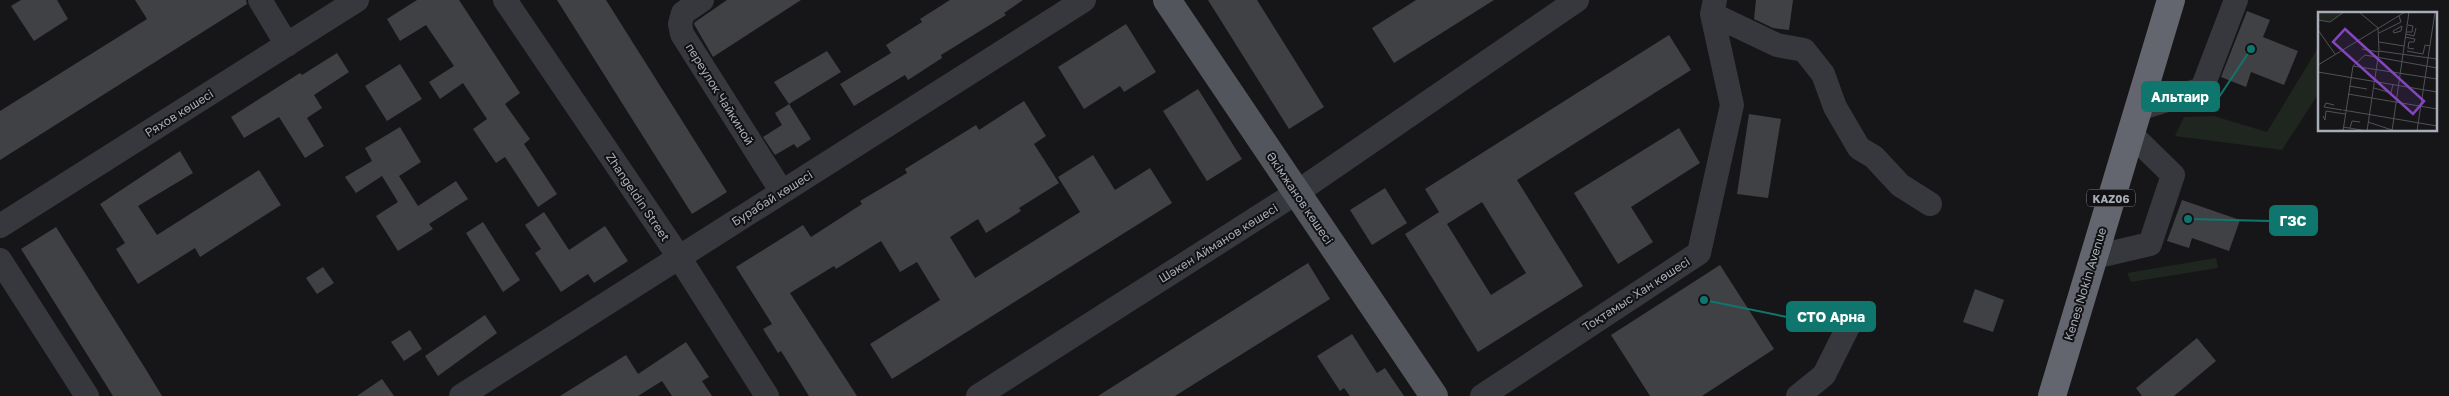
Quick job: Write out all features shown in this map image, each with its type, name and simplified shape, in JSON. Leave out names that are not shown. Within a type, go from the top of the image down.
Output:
[{"type":"highway","name":"Kenes Nokin Avenue","points":[[2052,396],[2171,0]]},
{"type":"main road","name":"Әкімжанов көшесі","points":[[1167,0],[1434,396]]},
{"type":"street","points":[[260,0],[287,44]]},
{"type":"street","name":"Ряхов көшесі","points":[[0,226],[357,0]]},
{"type":"street","name":"Zhangeldin Street","points":[[505,0],[679,257],[767,396]]},
{"type":"street","name":"переулок Чайкиной","points":[[702,0],[683,13],[680,24],[682,34],[782,192]]},
{"type":"street","name":"Бурабай көшесі","points":[[461,396],[1084,0]]},
{"type":"street","name":"Шәкен Айманов көшесі","points":[[978,396],[1296,194],[1577,0]]},
{"type":"street","points":[[2094,257],[2150,244],[2173,175],[2134,121],[2202,89],[2236,0]]},
{"type":"street","points":[[1714,7],[1777,46],[1804,50],[1822,74],[1835,106],[1859,148],[1874,157],[1900,185],[1930,204]]},
{"type":"street","name":"Тоқтамыс Хан көшесі","points":[[1482,396],[1699,253],[1732,105],[1714,7]]},
{"type":"street","points":[[0,260],[87,396]]},
{"type":"street","points":[[1798,396],[1824,375],[1850,323]]},
{"type":"shaded area","points":[[2318,48],[2318,95],[2282,150],[2175,136],[2184,117],[2214,116],[2267,132]]},
{"type":"shaded area","points":[[2216,258],[2218,268],[2131,282],[2127,273]]},
{"type":"building","points":[[21,0],[57,0],[68,19],[34,41],[11,6]]},
{"type":"building","points":[[135,0],[246,0],[247,4],[0,160],[0,111],[147,19]]},
{"type":"building","points":[[417,0],[459,0],[520,93],[505,104],[530,139],[524,144],[557,194],[538,207],[505,157],[496,163],[473,129],[487,119],[463,83],[440,99],[429,82],[454,66],[426,25],[400,41],[387,19]]},
{"type":"building","points":[[557,0],[606,0],[727,192],[692,214]]},
{"type":"building","points":[[727,0],[801,0],[713,57],[694,24]]},
{"type":"building","points":[[950,0],[1023,0],[1004,13],[1006,15],[941,55],[942,58],[908,80],[905,75],[854,106],[840,84],[891,53],[886,45],[922,22],[920,19]]},
{"type":"building","points":[[1208,0],[1257,0],[1324,107],[1289,129]]},
{"type":"building","points":[[1416,0],[1494,0],[1394,63],[1372,28]]},
{"type":"building","points":[[1756,0],[1793,0],[1789,30],[1773,28],[1754,19]]},
{"type":"building","points":[[2247,11],[2270,20],[2263,37],[2298,51],[2284,85],[2251,72],[2246,87],[2221,77]]},
{"type":"building","points":[[1126,24],[1156,72],[1124,92],[1120,86],[1084,109],[1058,67]]},
{"type":"building","points":[[1669,35],[1691,70],[1517,180],[1583,286],[1478,352],[1405,234],[1439,212],[1425,189]],"holes":[[[1482,202],[1526,273],[1491,295],[1447,224]]]},
{"type":"building","points":[[827,51],[841,72],[789,104],[774,82]]},
{"type":"building","points":[[337,53],[349,72],[314,95],[322,108],[307,118],[324,146],[305,158],[279,117],[244,138],[231,117],[300,73],[302,75]]},
{"type":"building","points":[[400,64],[422,99],[387,121],[365,86]]},
{"type":"building","points":[[1198,89],[1242,159],[1207,181],[1163,111]]},
{"type":"building","points":[[1024,101],[1046,136],[1034,144],[1059,183],[1019,208],[1021,211],[986,233],[978,219],[950,237],[975,278],[1080,212],[1058,177],[1093,155],[1115,190],[1150,168],[1172,203],[892,379],[870,344],[940,300],[917,262],[900,272],[881,241],[836,269],[834,266],[790,293],[857,396],[809,396],[781,351],[778,353],[763,329],[772,324],[736,267],[803,225],[811,237],[862,204],[860,201],[907,173],[905,169],[976,125],[979,130]]},
{"type":"building","points":[[789,104],[811,139],[797,148],[794,144],[775,155],[763,137],[782,125],[775,113]]},
{"type":"building","points":[[1749,114],[1781,119],[1768,198],[1737,194]]},
{"type":"building","points":[[400,127],[421,162],[399,176],[418,206],[456,181],[468,199],[429,224],[433,229],[398,251],[376,216],[398,202],[382,176],[356,193],[345,177],[372,161],[365,148]]},
{"type":"building","points":[[1679,128],[1700,163],[1631,207],[1653,242],[1618,264],[1574,193]]},
{"type":"building","points":[[180,151],[193,173],[138,206],[157,235],[259,170],[281,205],[200,257],[195,248],[138,284],[116,249],[125,243],[100,204]]},
{"type":"building","points":[[1385,188],[1407,223],[1372,245],[1350,210]]},
{"type":"building","points":[[2182,200],[2240,220],[2229,251],[2192,238],[2189,248],[2167,241]]},
{"type":"building","points":[[544,212],[569,250],[605,226],[628,261],[594,283],[588,274],[561,292],[535,253],[541,249],[525,225]]},
{"type":"building","points":[[483,222],[520,280],[503,292],[466,233]]},
{"type":"building","points":[[56,227],[162,396],[113,396],[21,249]]},
{"type":"building","points":[[1308,263],[1330,299],[1175,396],[1098,396]]},
{"type":"building","points":[[1720,265],[1774,349],[1702,396],[1650,396],[1611,335]]},
{"type":"building","points":[[323,267],[334,283],[317,294],[306,278]]},
{"type":"building","points":[[1975,289],[2004,300],[1993,332],[1963,322]]},
{"type":"building","points":[[485,315],[497,333],[438,376],[425,356]]},
{"type":"building","points":[[410,330],[422,349],[404,361],[391,342]]},
{"type":"building","points":[[1352,334],[1377,373],[1385,368],[1404,396],[1350,396],[1344,388],[1340,391],[1317,356]]},
{"type":"building","points":[[2197,338],[2216,361],[2174,396],[2142,396],[2136,388]]},
{"type":"building","points":[[686,342],[709,377],[702,381],[712,396],[672,396],[662,381],[638,396],[560,396],[626,355],[638,374]]},
{"type":"building","points":[[382,379],[394,396],[357,396]]},
{"type":"place","name":"Альтаир","points":[[2251,49]]},
{"type":"place","name":"ГЗС","points":[[2188,219]]},
{"type":"place","name":"СТО Арна","points":[[1704,300]]}]
